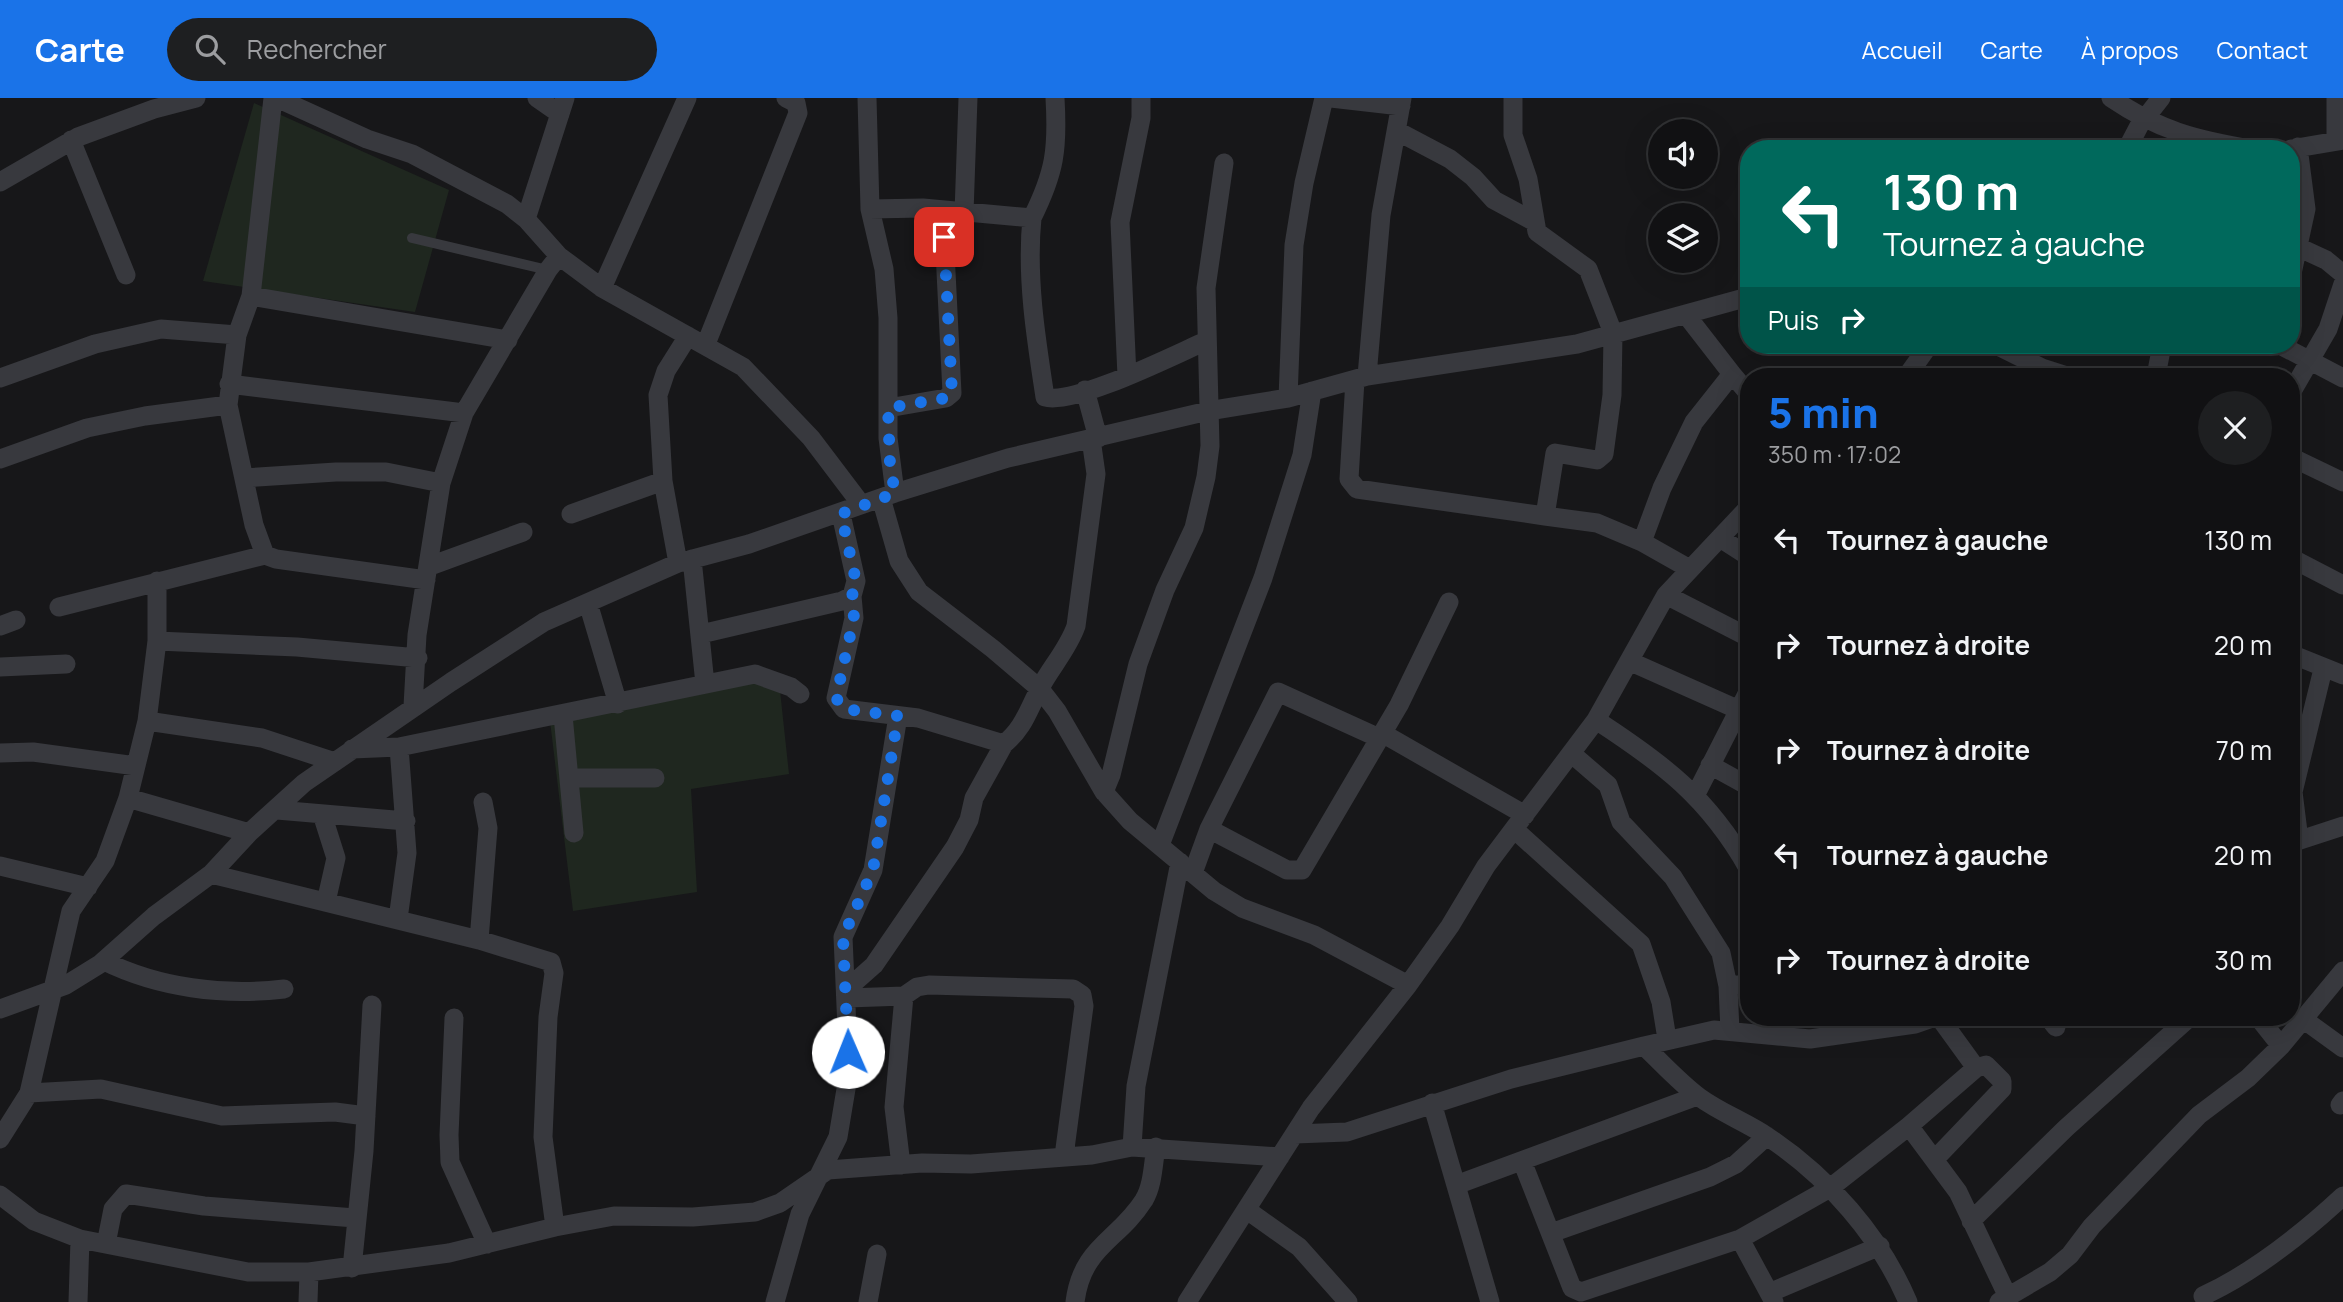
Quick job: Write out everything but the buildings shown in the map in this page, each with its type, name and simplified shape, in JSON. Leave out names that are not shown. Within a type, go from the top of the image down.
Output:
[{"type":"street","points":[[0,182],[71,141],[155,103],[196,98]]},
{"type":"street","points":[[265,555],[254,525],[228,405],[236,335],[251,296],[275,98],[311,105],[507,204],[526,219],[554,263],[743,367],[786,409],[861,504]]},
{"type":"street","points":[[526,219],[562,106],[537,98]]},
{"type":"street","points":[[602,288],[687,98]]},
{"type":"street","points":[[705,684],[701,634],[663,481],[658,395],[666,371],[697,340],[798,113],[796,103],[786,98]]},
{"type":"street","points":[[867,98],[870,209],[887,293],[890,465],[888,496],[900,561],[919,592],[1040,689],[1057,711],[1104,792],[1130,821],[1186,868],[1241,908],[1314,935],[1408,985]]},
{"type":"street","points":[[964,212],[968,98]]},
{"type":"street","points":[[1055,98],[1057,133],[1052,176],[1032,218],[1031,261],[1045,397],[1069,397],[1127,376],[1206,341]]},
{"type":"street","points":[[1127,376],[1121,222],[1141,118],[1142,98]]},
{"type":"street","points":[[1288,398],[1294,245],[1304,183],[1324,98]]},
{"type":"street","points":[[1331,98],[1402,102],[1381,215],[1349,479],[1351,485],[1357,489],[1597,523],[1642,542],[1688,568]]},
{"type":"street","points":[[1513,98],[1512,129],[1528,179],[1533,221],[1541,237],[1588,269],[1613,333],[1612,395],[1604,453],[1597,460],[1555,453],[1545,516]]},
{"type":"street","points":[[2110,98],[2143,120],[2200,140]]},
{"type":"street","points":[[2132,140],[2143,120],[2161,98]]},
{"type":"street","points":[[2300,147],[2340,140],[2336,98]]},
{"type":"street","points":[[1398,131],[1450,159],[1473,177],[1494,200],[1533,221]]},
{"type":"street","points":[[71,141],[126,275]]},
{"type":"street","points":[[1104,792],[1113,767],[1138,664],[1166,590],[1194,528],[1206,477],[1210,446],[1206,288],[1224,163]]},
{"type":"street","points":[[2300,178],[2306,209],[2300,247],[2326,260],[2343,274]]},
{"type":"street","points":[[870,209],[964,212],[1032,218]]},
{"type":"street","points":[[888,408],[946,398],[952,393],[943,211]]},
{"type":"street","points":[[413,706],[418,635],[441,483],[464,413],[554,263]]},
{"type":"street","points":[[2300,376],[2328,329],[2343,284]]},
{"type":"street","points":[[251,296],[508,340]]},
{"type":"street","points":[[0,1009],[52,990],[104,961],[154,916],[211,874],[249,833],[332,761],[413,706],[544,622],[685,561],[841,514],[861,504],[1008,458],[1208,411],[1288,398],[1361,378],[1577,344],[1740,299]]},
{"type":"street","points":[[1687,316],[1740,384]]},
{"type":"street","points":[[0,378],[95,344],[161,329],[236,335]]},
{"type":"street","points":[[2014,354],[2042,368]]},
{"type":"street","points":[[2300,354],[2343,378]]},
{"type":"street","points":[[1642,542],[1662,488],[1694,422],[1732,374]]},
{"type":"street","points":[[229,384],[464,413]]},
{"type":"street","points":[[847,994],[874,965],[955,847],[970,820],[974,798],[1004,744],[1021,729],[1040,689],[1071,640],[1079,615],[1096,474],[1094,439],[1086,390]]},
{"type":"street","points":[[1160,845],[1263,578],[1302,455],[1312,391]]},
{"type":"street","points":[[0,459],[87,428],[228,405]]},
{"type":"street","points":[[2300,461],[2343,482]]},
{"type":"street","points":[[244,478],[336,472],[386,472],[441,483]]},
{"type":"street","points":[[570,514],[663,481]]},
{"type":"street","points":[[841,514],[856,581],[852,596],[854,618],[836,698],[844,709],[918,718],[1004,744]]},
{"type":"street","points":[[1187,1302],[1295,1134],[1356,1047],[1408,985],[1520,822],[1572,754],[1595,720],[1666,595],[1688,568],[1740,517]]},
{"type":"street","points":[[59,607],[265,555],[276,559],[428,573],[523,532]]},
{"type":"street","points":[[1720,538],[1740,551]]},
{"type":"street","points":[[2300,562],[2343,584]]},
{"type":"street","points":[[0,1139],[29,1093],[66,925],[77,901],[105,861],[128,798],[147,721],[157,641],[157,581]]},
{"type":"street","points":[[1666,595],[1740,633]]},
{"type":"street","points":[[701,634],[842,601],[852,596]]},
{"type":"street","points":[[1209,829],[1287,870],[1302,870],[1424,659],[1449,602]]},
{"type":"street","points":[[588,603],[618,704]]},
{"type":"street","points":[[157,641],[297,647],[418,658]]},
{"type":"street","points":[[2300,658],[2343,675]]},
{"type":"street","points":[[1629,661],[1740,703]]},
{"type":"street","points":[[0,667],[66,664]]},
{"type":"street","points":[[2300,763],[2323,669]]},
{"type":"street","points":[[351,749],[399,747],[755,674],[791,687],[800,694]]},
{"type":"street","points":[[1132,1147],[1136,1086],[1186,868],[1209,829],[1278,692],[1380,735],[1520,822],[1641,944],[1661,1002],[1667,1040]]},
{"type":"street","points":[[1696,794],[1740,714]]},
{"type":"street","points":[[563,715],[574,833]]},
{"type":"street","points":[[775,1302],[800,1214],[838,1137],[847,1077],[847,994],[843,937],[873,870],[898,716]]},
{"type":"street","points":[[1595,720],[1642,750],[1696,794],[1740,854]]},
{"type":"street","points":[[147,721],[262,738],[332,761]]},
{"type":"street","points":[[398,919],[407,853],[399,747]]},
{"type":"street","points":[[0,753],[33,752],[136,766]]},
{"type":"street","points":[[1572,754],[1601,776],[1608,785],[1621,822],[1673,877],[1721,953],[1728,986],[1730,1031]]},
{"type":"street","points":[[1710,765],[1740,782]]},
{"type":"street","points":[[569,778],[655,778]]},
{"type":"street","points":[[128,798],[249,833]]},
{"type":"street","points":[[479,940],[488,828],[483,802]]},
{"type":"street","points":[[277,810],[406,821]]},
{"type":"street","points":[[322,814],[336,858],[327,902]]},
{"type":"street","points":[[2300,839],[2343,826]]},
{"type":"street","points":[[0,866],[88,887]]},
{"type":"street","points":[[211,874],[479,940],[544,958],[554,966],[543,1137],[555,1227]]},
{"type":"street","points":[[104,961],[147,979],[186,986],[251,993],[284,989]]},
{"type":"street","points":[[2300,1023],[2343,971]]},
{"type":"street","points":[[847,994],[904,996],[917,987],[929,985],[1073,989],[1082,995],[1084,1006],[1064,1156]]},
{"type":"street","points":[[1728,986],[1740,985]]},
{"type":"street","points":[[901,1165],[894,1107],[904,996]]},
{"type":"street","points":[[352,1268],[355,1218],[362,1174],[372,1005]]},
{"type":"street","points":[[454,1018],[450,1162],[486,1244]]},
{"type":"street","points":[[2303,1019],[2343,1048]]},
{"type":"street","points":[[1295,1134],[1347,1132],[1432,1103],[1714,1030],[1810,1039],[1901,1026]]},
{"type":"street","points":[[1944,1026],[1976,1068]]},
{"type":"street","points":[[1971,1221],[2066,1128],[2180,1026]]},
{"type":"street","points":[[2265,1026],[2281,1046]]},
{"type":"street","points":[[1909,1126],[1958,1192],[2003,1299],[2050,1272],[2070,1255],[2092,1226],[2199,1115],[2248,1078],[2297,1026]]},
{"type":"street","points":[[1644,1046],[1697,1096],[1767,1136],[1830,1188],[1880,1247],[1908,1302]]},
{"type":"street","points":[[1522,1161],[1572,1288],[1581,1292],[1740,1239],[1830,1188],[1909,1126],[1976,1068],[1986,1065],[2001,1081],[2002,1088],[1935,1158]]},
{"type":"street","points":[[29,1093],[101,1089],[222,1116],[335,1112],[366,1116]]},
{"type":"street","points":[[1456,1185],[1697,1096]]},
{"type":"street","points":[[1432,1103],[1490,1302]]},
{"type":"street","points":[[1551,1233],[1710,1177],[1736,1164],[1767,1136]]},
{"type":"street","points":[[0,1195],[34,1221],[80,1239],[248,1272],[309,1272],[449,1253],[555,1227],[614,1216],[693,1217],[755,1212],[780,1203],[828,1170],[971,1164],[1132,1147],[1280,1157]]},
{"type":"street","points":[[1075,1302],[1078,1277],[1087,1262],[1145,1199],[1156,1147]]},
{"type":"street","points":[[106,1244],[113,1209],[126,1194],[204,1206],[355,1218]]},
{"type":"street","points":[[2203,1296],[2227,1285],[2283,1246],[2343,1196]]},
{"type":"street","points":[[1247,1210],[1299,1247],[1348,1302]]},
{"type":"street","points":[[78,1302],[80,1239]]},
{"type":"street","points":[[1740,1239],[1772,1298],[1880,1247]]},
{"type":"street","points":[[868,1302],[877,1254]]},
{"type":"street","points":[[308,1302],[309,1272]]},
{"type":"lane","points":[[412,238],[554,263]]},
{"type":"shaded area","points":[[254,103],[449,190],[415,312],[203,281]]},
{"type":"shaded area","points":[[778,672],[789,774],[691,789],[697,892],[573,911],[550,721]]},
{"type":"route","points":[[848,1052],[848,998],[843,937],[873,870],[883,824],[898,716],[844,709],[836,698],[854,618],[852,596],[856,590],[854,566],[841,514],[895,493],[890,465],[888,408],[946,398],[952,393],[944,237]]}]
